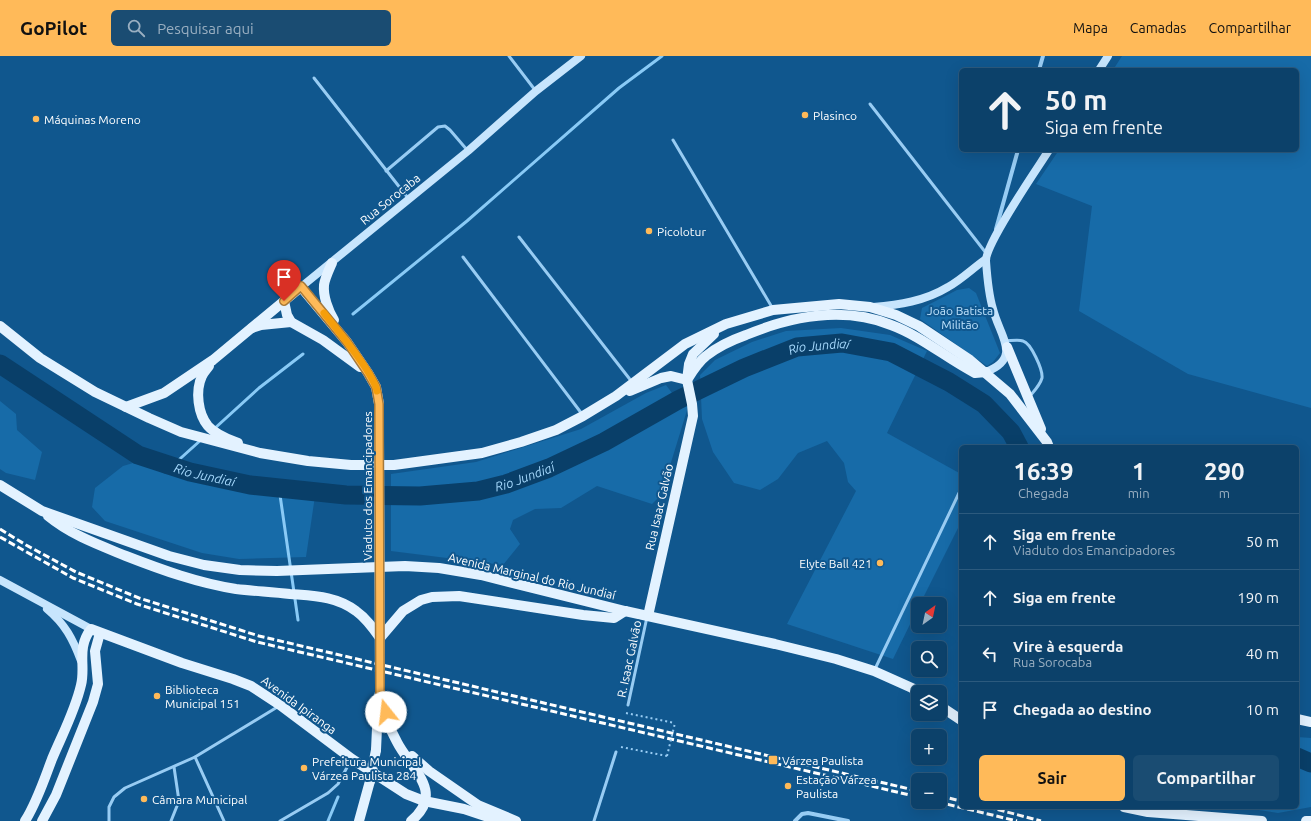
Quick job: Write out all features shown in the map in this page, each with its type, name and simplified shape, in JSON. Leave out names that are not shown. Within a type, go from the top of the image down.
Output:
[{"type":"main road","name":"Rua Sorocaba","points":[[213,360],[301,286],[332,263],[468,151],[536,91],[581,56]]},
{"type":"main road","points":[[1100,68],[1108,56]]},
{"type":"main road","points":[[1048,152],[993,239],[986,257],[993,310],[1048,444]]},
{"type":"main road","points":[[0,326],[40,358],[95,392],[182,432],[214,442],[260,453],[308,461],[351,465],[394,465],[482,453],[556,430],[583,416],[634,384],[685,344],[726,324],[773,310],[839,304],[870,307],[893,306],[916,301],[948,287],[986,257]]},
{"type":"main road","points":[[332,263],[324,285],[325,297],[329,312],[347,342]]},
{"type":"main road","points":[[301,286],[347,342]]},
{"type":"main road","points":[[284,301],[287,315],[291,322],[323,340],[368,373]]},
{"type":"main road","points":[[870,307],[896,315],[919,326],[986,372],[1010,394],[1048,444]]},
{"type":"main road","points":[[616,396],[661,378],[671,376],[688,383],[705,356],[735,339],[786,320],[813,316],[843,315],[866,317],[890,324],[913,335],[975,373],[995,369],[1001,364],[1006,357],[1006,344]]},
{"type":"main road","points":[[249,329],[261,325],[291,322]]},
{"type":"main road","name":"Rua Isaac Galvão","points":[[648,616],[694,416],[688,383],[689,364],[693,354],[700,346],[726,324]]},
{"type":"main road","name":"Viaduto dos Emancipadores","points":[[347,342],[376,387],[379,404],[380,689]]},
{"type":"main road","points":[[213,360],[202,376],[199,385],[198,401],[203,417],[208,426],[217,433],[260,453]]},
{"type":"main road","points":[[126,407],[164,394],[213,360]]},
{"type":"main road","name":"Avenida Marginal do Rio Jundiaí","points":[[0,485],[42,511],[169,556],[204,565],[240,570],[277,571],[405,566],[439,568],[481,575],[625,611],[836,659],[874,671],[911,688]]},
{"type":"main road","points":[[42,511],[58,524],[80,537],[161,569],[198,580],[236,588],[321,596],[337,600],[363,616],[380,638],[403,611],[421,600],[432,597],[458,596],[583,615],[614,618],[625,611]]},
{"type":"main road","name":"Avenida Ipiranga","points":[[0,580],[96,631],[179,662],[251,686],[280,705],[352,759],[406,794],[424,800],[464,809],[500,821]]},
{"type":"main road","name":"Avenida Ipiranga","points":[[34,599],[54,615],[67,630],[82,662]]},
{"type":"main road","points":[[25,821],[41,788],[82,684],[84,641],[87,635],[96,631],[95,651],[98,684],[93,702],[56,795],[42,821]]},
{"type":"main road","points":[[380,689],[388,722],[398,744],[423,781],[426,792],[418,815],[411,821]]},
{"type":"main road","points":[[359,821],[370,781],[376,750],[376,711],[380,689]]},
{"type":"main road","points":[[947,711],[959,719]]},
{"type":"main road","points":[[1299,719],[1311,722]]},
{"type":"main road","points":[[69,720],[84,724]]},
{"type":"main road","points":[[398,744],[429,772],[478,804],[516,821]]},
{"type":"main road","points":[[1134,809],[1155,813],[1262,821]]},
{"type":"main road","points":[[1306,821],[1311,821]]},
{"type":"street","points":[[1040,68],[1043,56]]},
{"type":"street","points":[[993,239],[1017,152]]},
{"type":"street","points":[[795,821],[802,814],[808,813],[848,821]]},
{"type":"lane","points":[[509,56],[536,91]]},
{"type":"lane","points":[[314,78],[409,200]]},
{"type":"lane","points":[[870,104],[986,257]]},
{"type":"lane","points":[[386,171],[438,128],[445,126],[468,151]]},
{"type":"lane","points":[[673,140],[773,310]]},
{"type":"lane","points":[[519,237],[634,384]]},
{"type":"lane","points":[[464,257],[583,416]]},
{"type":"lane","points":[[1006,344],[1022,340],[1028,343],[1043,373],[1042,380],[1038,387],[1028,398]]},
{"type":"lane","points":[[874,671],[959,493]]},
{"type":"lane","name":"R. Isaac Galvão","points":[[628,706],[648,616]]},
{"type":"lane","points":[[109,821],[110,807],[114,796],[125,788],[195,757],[280,705]]},
{"type":"lane","points":[[594,821],[616,752]]},
{"type":"lane","points":[[195,757],[224,821]]},
{"type":"lane","points":[[280,821],[328,793],[338,784],[352,759]]},
{"type":"lane","points":[[171,821],[179,801],[174,767]]},
{"type":"path","points":[[617,746],[667,756],[675,723],[626,712]]},
{"type":"green space","points":[[1122,56],[1311,56],[1311,408],[1188,374],[1079,311],[1092,206],[1036,184],[1058,152],[1299,152],[1299,68],[1114,68]]},
{"type":"green space","name":"João Batista Militão","points":[[969,288],[976,293],[1000,353],[993,362],[987,366],[920,319],[922,308],[957,290]]},
{"type":"green space","points":[[841,328],[890,335],[927,351],[887,433],[959,473],[959,526],[924,597],[911,597],[911,622],[893,659],[787,624],[856,491],[848,482],[844,463],[827,441],[798,453],[778,479],[760,490],[734,483],[713,452],[702,419],[700,375],[715,360],[752,342],[786,331]]},
{"type":"green space","points":[[666,385],[672,393],[688,407],[661,495],[652,504],[597,486],[561,508],[535,509],[513,520],[510,529],[520,544],[503,565],[391,551],[391,474],[476,462],[581,429],[646,393]]},
{"type":"green space","points":[[0,401],[16,414],[17,430],[42,452],[35,480],[6,473],[0,469]]},
{"type":"green space","points":[[140,461],[165,474],[186,475],[246,488],[315,496],[306,557],[239,559],[202,553],[105,521],[92,507],[95,488],[123,466]]},
{"type":"green space","points":[[1299,737],[1311,738],[1311,807],[1278,813],[1251,809],[1299,809]]},
{"type":"waterway","points":[[353,314],[467,221],[619,88],[662,56]]},
{"type":"waterway","name":"Rio Jundiaí","points":[[0,364],[138,455],[190,472],[250,485],[346,495],[420,496],[478,491],[506,484],[549,468],[604,442],[678,400],[744,368],[797,347],[842,343],[891,352],[949,382],[984,404],[1011,432],[1018,445]]},
{"type":"waterway","points":[[214,429],[259,388],[303,354]]},
{"type":"waterway","points":[[172,466],[202,439]]},
{"type":"waterway","points":[[279,488],[298,620]]},
{"type":"waterway","name":"Rio Jundiaí","points":[[1299,758],[1311,763]]},
{"type":"waterway","points":[[328,821],[338,797]]},
{"type":"railway","points":[[0,529],[76,572],[139,598],[259,636],[911,789]]},
{"type":"railway","points":[[0,537],[73,578],[137,604],[257,642],[911,795]]},
{"type":"railway","points":[[947,798],[959,801]]},
{"type":"railway","points":[[947,804],[959,807]]},
{"type":"railway","points":[[967,809],[1017,821]]},
{"type":"railway","points":[[996,809],[1041,821]]},
{"type":"slow traffic","points":[[324,313],[347,342],[368,373],[377,391]]},
{"type":"place","name":"Plasinco","points":[[805,115]]},
{"type":"place","name":"Máquinas Moreno","points":[[36,119]]},
{"type":"place","name":"Picolotur","points":[[649,231]]},
{"type":"place","name":"Elyte Ball 421","points":[[880,563]]},
{"type":"place","name":"Biblioteca Municipal 151","points":[[157,696]]},
{"type":"place","name":"Várzea Paulista","points":[[773,760]]},
{"type":"place","name":"Prefeitura Municipal Várzea Paulista 284","points":[[304,768]]},
{"type":"place","name":"Estação Várzea Paulista","points":[[788,786]]},
{"type":"place","name":"Câmara Municipal","points":[[144,799]]},
{"type":"route","points":[[284,301],[301,286],[347,342],[376,387],[379,404],[380,692],[386,712]]}]
